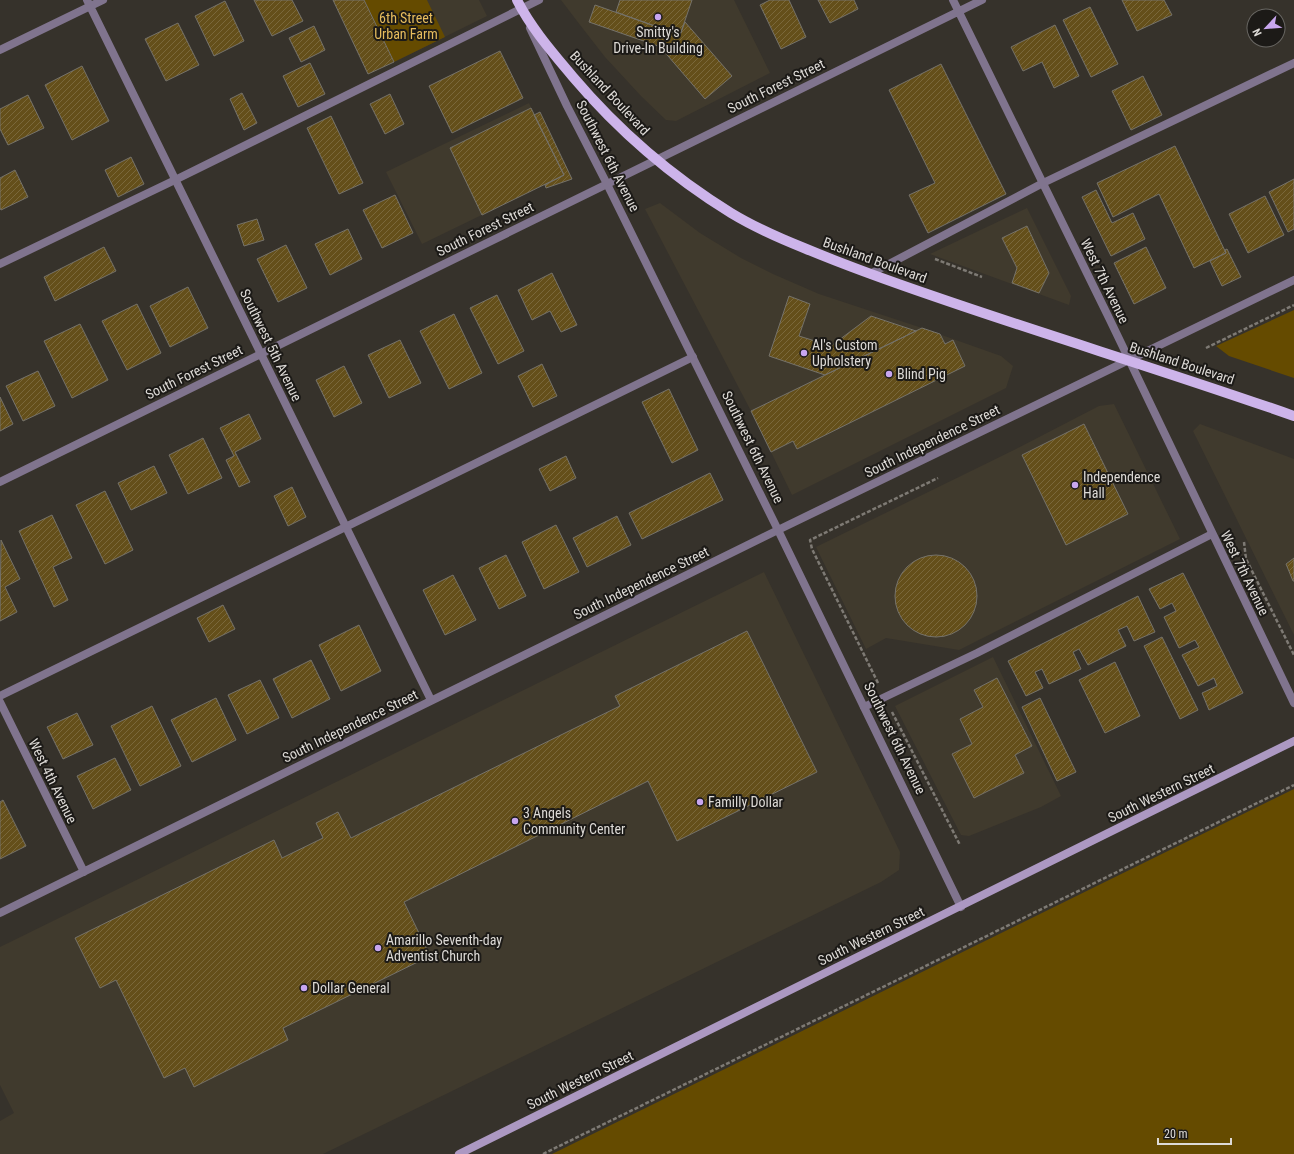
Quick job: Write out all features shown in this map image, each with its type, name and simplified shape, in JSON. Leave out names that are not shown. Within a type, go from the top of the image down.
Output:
[{"type":"main road","name":"Bushland Boulevard","points":[[519,4],[542,39],[582,88],[622,130],[656,160],[719,205],[755,226],[836,262],[870,274],[1049,335],[1205,384],[1294,416]]},
{"type":"main road","name":"South Western Street","points":[[459,1154],[1294,741]]},
{"type":"street","points":[[0,50],[88,3],[103,0]]},
{"type":"street","points":[[0,264],[175,180],[519,4],[539,0]]},
{"type":"street","name":"West 7th Avenue","points":[[953,0],[1129,360],[1294,703]]},
{"type":"street","name":"South Forest Street","points":[[0,482],[982,0]]},
{"type":"street","name":"Southwest 5th Avenue","points":[[88,3],[431,700]]},
{"type":"street","name":"Southwest 6th Avenue","points":[[519,4],[567,106],[778,530],[961,906]]},
{"type":"street","points":[[870,274],[1043,183],[1294,62]]},
{"type":"street","name":"South Independence Street","points":[[0,913],[778,530],[1294,280]]},
{"type":"street","points":[[0,696],[692,357]]},
{"type":"street","points":[[864,706],[977,653],[1212,534]]},
{"type":"street","name":"West 4th Avenue","points":[[0,702],[84,872]]},
{"type":"path","points":[[915,251],[982,277]]},
{"type":"path","points":[[1206,348],[1294,305]]},
{"type":"path","points":[[810,540],[938,478]]},
{"type":"path","points":[[1244,542],[1246,560],[1294,655]]},
{"type":"path","points":[[543,1154],[1294,785]]},
{"type":"shaded area","name":"6th Street Urban Farm","points":[[364,0],[479,0],[487,16],[394,62]]},
{"type":"shaded area","points":[[561,0],[734,0],[770,73],[676,121],[666,120],[641,96],[605,57]]},
{"type":"shaded area","points":[[529,103],[564,175],[422,244],[386,172]]},
{"type":"shaded area","points":[[660,203],[700,233],[741,258],[773,274],[819,294],[1001,356],[1013,366],[1006,388],[792,495],[751,411],[645,209]]},
{"type":"shaded area","points":[[1027,208],[1071,296],[1069,305],[930,254]]},
{"type":"shaded area","points":[[1114,404],[1180,539],[959,650],[886,638],[866,649],[816,547],[1016,449],[1099,406]]},
{"type":"shaded area","points":[[1200,424],[1294,459],[1294,635],[1193,431]]},
{"type":"shaded area","points":[[764,572],[900,852],[899,870],[881,882],[323,1154],[0,1154],[0,1121],[14,1113],[0,1085],[0,947]]},
{"type":"shaded area","points":[[993,657],[1061,796],[1041,807],[969,836],[961,835],[895,706]]},
{"type":"green space","name":"6th Street Urban Farm","points":[[364,0],[427,0],[445,37],[394,62]]},
{"type":"green space","points":[[1294,310],[1294,378],[1229,356],[1216,346]]},
{"type":"green space","points":[[1294,789],[1294,1154],[552,1154]]},
{"type":"building","points":[[254,0],[292,0],[303,21],[272,36]]},
{"type":"building","points":[[333,0],[364,0],[394,62],[368,74]]},
{"type":"building","name":"Smitty's Drive-In Building","points":[[620,0],[692,0],[680,35],[616,12]]},
{"type":"building","points":[[770,0],[789,0],[806,37],[781,49],[760,5]]},
{"type":"building","points":[[818,0],[854,0],[858,9],[830,23]]},
{"type":"building","points":[[1122,0],[1164,0],[1172,15],[1137,31]]},
{"type":"building","points":[[225,1],[244,41],[214,56],[195,16]]},
{"type":"building","points":[[595,5],[680,35],[685,22],[732,76],[705,99],[658,46],[589,22]]},
{"type":"building","points":[[1090,7],[1118,64],[1091,77],[1063,20]]},
{"type":"building","points":[[178,23],[199,65],[166,81],[145,39]]},
{"type":"building","points":[[1055,25],[1079,76],[1054,88],[1042,62],[1023,71],[1011,47]]},
{"type":"building","points":[[314,26],[325,50],[301,62],[289,38]]},
{"type":"building","points":[[500,51],[523,98],[452,133],[429,86]]},
{"type":"building","points":[[310,63],[325,94],[298,107],[283,76]]},
{"type":"building","points":[[941,64],[1006,194],[928,233],[909,195],[935,183],[889,90]]},
{"type":"building","points":[[82,66],[109,121],[72,140],[45,85]]},
{"type":"building","points":[[1143,76],[1162,115],[1131,130],[1112,91]]},
{"type":"building","points":[[242,93],[257,123],[244,130],[230,99]]},
{"type":"building","points":[[390,94],[404,124],[385,134],[370,104]]},
{"type":"building","points":[[28,95],[44,128],[8,145],[0,129],[0,109]]},
{"type":"building","points":[[531,108],[564,175],[482,215],[450,148]]},
{"type":"building","points":[[540,112],[572,179],[546,188],[545,185],[564,175],[534,115]]},
{"type":"building","points":[[331,116],[363,183],[339,194],[307,128]]},
{"type":"building","points":[[1175,146],[1226,253],[1194,268],[1159,194],[1113,217],[1097,183]]},
{"type":"building","points":[[131,157],[144,184],[118,197],[105,170]]},
{"type":"building","points":[[15,170],[28,197],[1,210],[0,178]]},
{"type":"building","points":[[1294,179],[1294,229],[1288,232],[1269,192]]},
{"type":"building","points":[[1096,190],[1112,223],[1133,213],[1145,239],[1111,256],[1082,197]]},
{"type":"building","points":[[395,195],[413,233],[382,248],[363,210]]},
{"type":"building","points":[[1265,196],[1284,235],[1248,253],[1229,214]]},
{"type":"building","points":[[257,219],[264,240],[244,246],[237,225]]},
{"type":"building","points":[[1027,226],[1049,273],[1039,293],[1012,283],[1017,268],[1002,238]]},
{"type":"building","points":[[348,229],[362,259],[330,275],[315,244]]},
{"type":"building","points":[[286,245],[307,288],[278,302],[257,259]]},
{"type":"building","points":[[104,247],[116,271],[55,301],[44,277]]},
{"type":"building","points":[[1146,247],[1166,288],[1134,304],[1114,263]]},
{"type":"building","points":[[1227,249],[1241,277],[1222,286],[1210,261],[1226,253],[1225,250]]},
{"type":"building","points":[[552,273],[577,325],[561,332],[550,311],[532,320],[518,290]]},
{"type":"building","points":[[188,287],[208,328],[170,347],[150,306]]},
{"type":"building","points":[[497,295],[524,351],[498,364],[470,308]]},
{"type":"building","points":[[789,296],[810,304],[799,336],[831,346],[871,316],[916,331],[825,375],[769,356]]},
{"type":"building","points":[[137,304],[161,353],[127,370],[102,321]]},
{"type":"building","points":[[454,314],[482,373],[449,389],[420,331]]},
{"type":"building","points":[[80,324],[108,380],[72,398],[44,341]]},
{"type":"building","points":[[922,328],[940,334],[945,344],[953,340],[965,366],[797,449],[793,441],[771,452],[751,411]]},
{"type":"building","points":[[400,340],[421,383],[389,398],[368,355]]},
{"type":"building","points":[[542,364],[557,396],[533,407],[518,376]]},
{"type":"building","points":[[344,366],[362,403],[334,417],[316,380]]},
{"type":"building","points":[[38,371],[55,406],[23,421],[6,386]]},
{"type":"building","points":[[669,389],[698,450],[672,463],[642,402]]},
{"type":"building","points":[[0,397],[13,424],[0,431]]},
{"type":"building","points":[[249,414],[261,439],[235,452],[250,482],[239,487],[226,460],[234,456],[220,428]]},
{"type":"building","name":"Independence Hall","points":[[1084,424],[1128,514],[1066,545],[1022,455]]},
{"type":"building","points":[[203,438],[222,478],[188,494],[169,455]]},
{"type":"building","points":[[566,456],[576,478],[550,491],[539,469]]},
{"type":"building","points":[[154,466],[167,493],[131,510],[118,483]]},
{"type":"building","points":[[710,473],[723,500],[642,539],[629,513]]},
{"type":"building","points":[[292,487],[306,517],[288,526],[274,496]]},
{"type":"building","points":[[105,491],[133,550],[105,564],[76,505]]},
{"type":"building","points":[[52,515],[72,558],[53,567],[68,600],[54,607],[19,531]]},
{"type":"building","points":[[617,516],[631,545],[587,567],[573,538]]},
{"type":"building","points":[[556,525],[579,572],[544,589],[522,542]]},
{"type":"building","points":[[1,540],[20,579],[5,587],[17,612],[0,621]]},
{"type":"building","points":[[506,555],[526,596],[499,609],[479,568]]},
{"type":"building","points":[[936,555],[952,558],[965,567],[974,580],[977,596],[974,612],[965,625],[952,634],[936,637],[920,634],[907,625],[898,612],[895,596],[898,580],[907,567],[920,558]]},
{"type":"building","points":[[1294,558],[1294,581],[1293,581],[1286,564]]},
{"type":"building","points":[[1183,573],[1243,693],[1209,710],[1202,693],[1217,686],[1214,678],[1198,686],[1182,655],[1199,647],[1195,640],[1179,648],[1164,617],[1176,611],[1172,603],[1160,609],[1149,589]]},
{"type":"building","points":[[453,575],[476,620],[445,635],[423,590]]},
{"type":"building","points":[[1138,596],[1155,632],[1134,641],[1127,626],[1118,630],[1126,646],[1088,665],[1079,649],[1073,652],[1081,669],[1049,684],[1042,669],[1035,672],[1043,688],[1026,696],[1008,661]]},
{"type":"building","points":[[223,605],[235,629],[209,642],[197,618]]},
{"type":"building","points":[[359,625],[381,671],[341,691],[319,645]]},
{"type":"building","points":[[747,631],[817,772],[677,841],[648,781],[404,902],[430,956],[283,1028],[288,1040],[194,1087],[185,1068],[164,1078],[116,980],[100,988],[75,938],[274,840],[282,858],[323,838],[316,823],[338,812],[351,838],[620,706],[615,696]]},
{"type":"building","points":[[1162,637],[1198,710],[1180,719],[1144,646]]},
{"type":"building","points":[[311,660],[330,699],[292,718],[273,679]]},
{"type":"building","points":[[1115,662],[1140,716],[1105,733],[1079,680]]},
{"type":"building","points":[[997,678],[1032,746],[1015,755],[1024,773],[974,798],[952,754],[972,744],[960,719],[983,707],[974,690]]},
{"type":"building","points":[[260,680],[279,718],[247,734],[228,695]]},
{"type":"building","points":[[216,698],[236,740],[192,762],[171,720]]},
{"type":"building","points":[[1040,698],[1076,772],[1057,781],[1022,707]]},
{"type":"building","points":[[152,706],[181,766],[140,786],[111,726]]},
{"type":"building","points":[[77,713],[93,745],[63,759],[47,727]]},
{"type":"building","points":[[115,758],[131,790],[93,809],[77,776]]},
{"type":"building","points":[[3,800],[26,846],[0,859],[0,802]]},
{"type":"place","name":"Smitty's Drive-In Building","points":[[658,17]]},
{"type":"place","name":"Al's Custom Upholstery","points":[[804,353]]},
{"type":"place","name":"Blind Pig","points":[[889,374]]},
{"type":"place","name":"Independence Hall","points":[[1075,485]]},
{"type":"place","name":"Familly Dollar","points":[[700,802]]},
{"type":"place","name":"3 Angels Community Center","points":[[515,821]]},
{"type":"place","name":"Amarillo Seventh-day Adventist Church","points":[[378,948]]},
{"type":"place","name":"Dollar General","points":[[304,988]]}]
